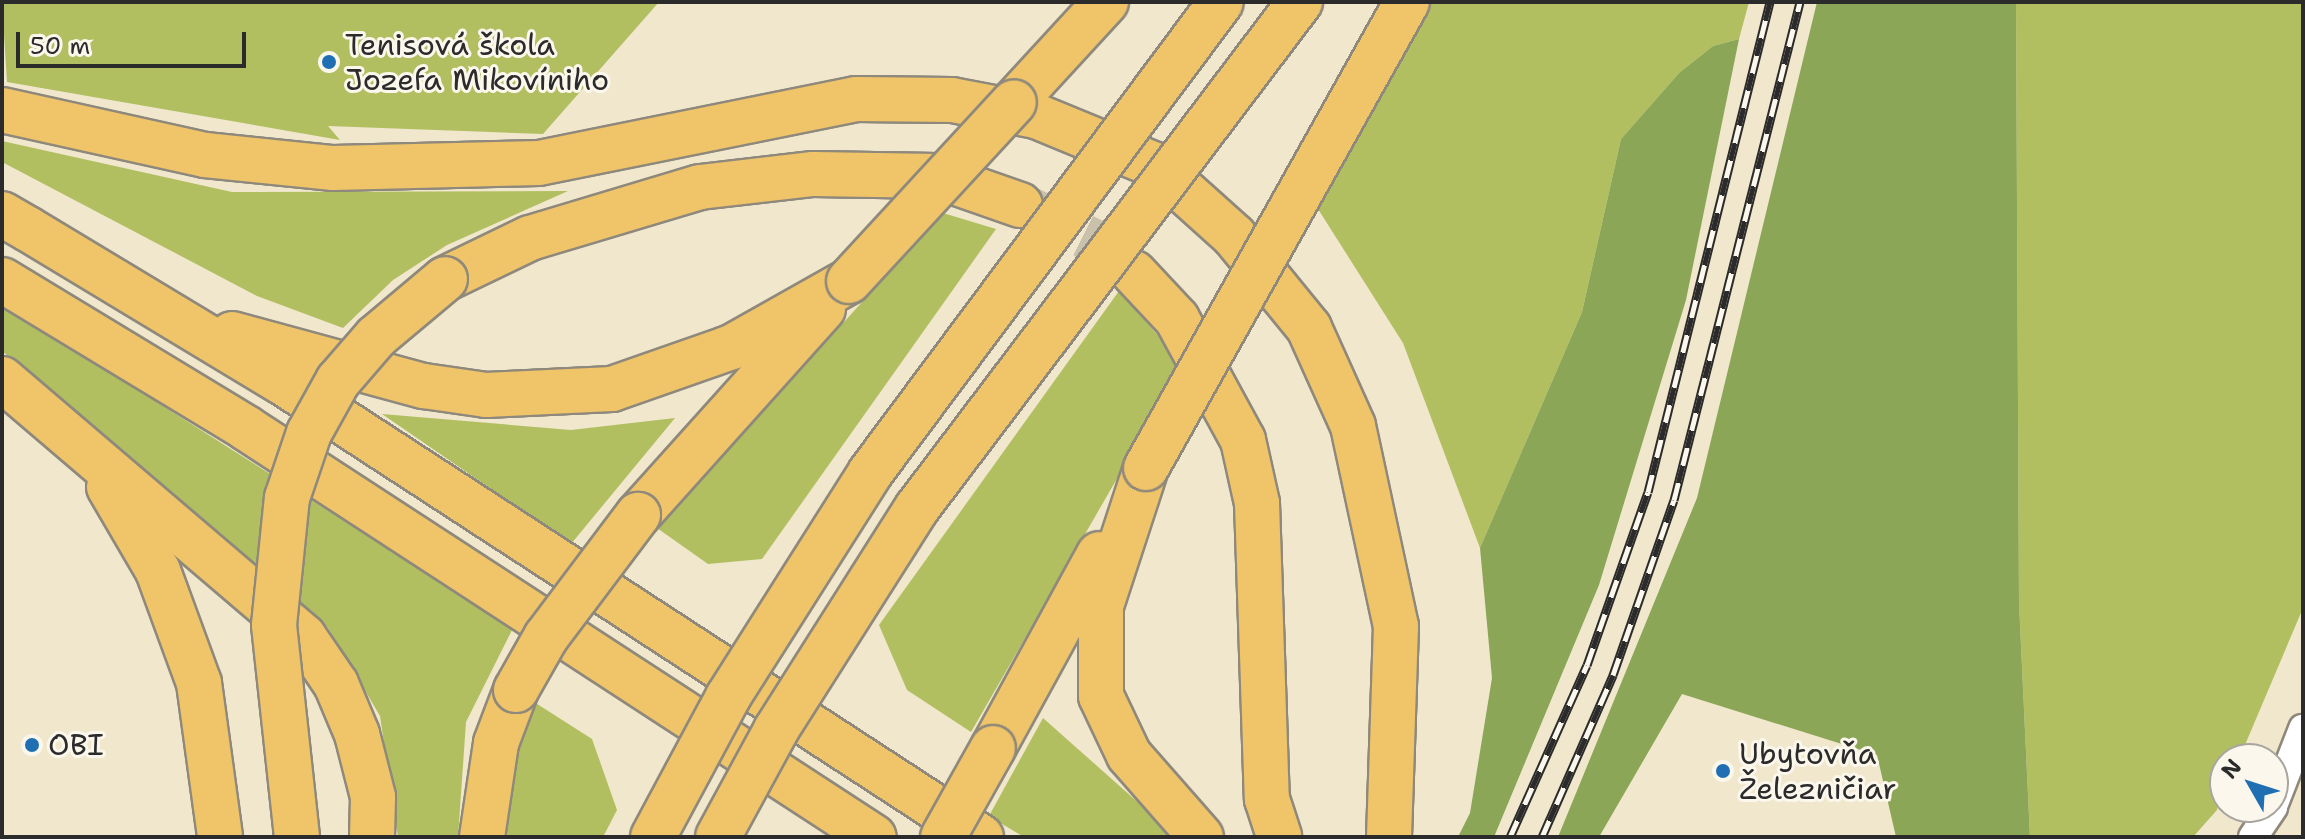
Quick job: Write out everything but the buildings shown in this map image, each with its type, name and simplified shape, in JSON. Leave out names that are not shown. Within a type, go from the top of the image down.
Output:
[{"type":"highway","points":[[482,837],[496,743],[516,690],[563,612],[638,515],[1106,2]]},
{"type":"highway","points":[[653,837],[728,697],[870,473],[1221,2]]},
{"type":"highway","points":[[718,837],[776,730],[917,508],[1300,2]]},
{"type":"highway","points":[[943,837],[1407,2]]},
{"type":"highway","points":[[2,110],[205,155],[333,168],[539,163],[856,99],[952,100],[1036,116],[1155,165],[1234,236],[1309,328],[1353,426],[1396,626],[1390,829]]},
{"type":"highway","points":[[297,837],[274,625],[287,498],[309,433],[338,381],[376,337],[445,279],[544,233],[700,187],[813,174],[937,176],[1020,205]]},
{"type":"highway","points":[[15,221],[181,319],[981,837]]},
{"type":"highway","points":[[1134,273],[1177,319],[1243,440],[1257,503],[1266,785],[1279,837]]},
{"type":"highway","points":[[2,280],[246,428],[874,837]]},
{"type":"highway","points":[[181,319],[424,386],[539,395],[612,389],[673,372],[849,281]]},
{"type":"highway","points":[[2,379],[304,637],[336,684],[357,734],[373,797],[372,837]]},
{"type":"highway","points":[[85,452],[128,514],[179,621],[213,751],[220,837]]},
{"type":"highway","points":[[1146,468],[1101,606],[1101,696],[1129,755],[1201,837]]},
{"type":"street","points":[[2289,776],[2303,729]]},
{"type":"green space","name":"Tenisová škola Jozefa Mikovíniho","points":[[2,2],[659,2],[543,134],[328,126],[340,140],[7,82]]},
{"type":"green space","points":[[1432,2],[1749,2],[1739,39],[1713,46],[1679,73],[1621,139],[1582,312],[1480,548],[1403,343],[1318,209]]},
{"type":"green space","points":[[1817,2],[2016,2],[2019,603],[2030,837],[1896,837],[1877,755],[1682,694],[1599,837],[1558,837],[1697,498]]},
{"type":"green space","points":[[2016,2],[2303,2],[2303,608],[2246,743],[2209,743],[2209,819],[2193,837],[2030,837],[2019,603]]},
{"type":"green space","points":[[1739,39],[1686,300],[1599,585],[1494,837],[1458,837],[1470,813],[1492,678],[1480,548],[1582,312],[1621,139],[1679,73],[1713,46]]},
{"type":"green space","points":[[2,141],[232,192],[568,191],[447,245],[393,280],[343,328],[257,296],[2,162]]},
{"type":"green space","points":[[943,213],[996,229],[762,559],[708,564],[657,528]]},
{"type":"green space","points":[[1119,291],[1183,364],[971,732],[907,690],[879,625]]},
{"type":"green space","points":[[2,304],[513,628],[466,722],[458,837],[398,837],[380,716],[328,628],[2,351]]},
{"type":"green space","points":[[382,414],[571,430],[675,418],[571,544]]},
{"type":"green space","points":[[534,702],[592,739],[617,810],[603,837],[502,837],[514,754]]},
{"type":"green space","points":[[1043,718],[1177,837],[1024,837],[989,816]]},
{"type":"tunnel","points":[[1024,206],[1094,241],[1134,273]]},
{"type":"railway","points":[[1510,837],[1587,665],[1648,492],[1770,2]]},
{"type":"railway","points":[[1542,837],[1613,675],[1674,500],[1800,2]]},
{"type":"place","name":"Tenisová škola Jozefa Mikovíniho","points":[[329,62]]},
{"type":"place","name":"OBI","points":[[32,745]]},
{"type":"place","name":"Ubytovňa Železničiar","points":[[1723,771]]}]
